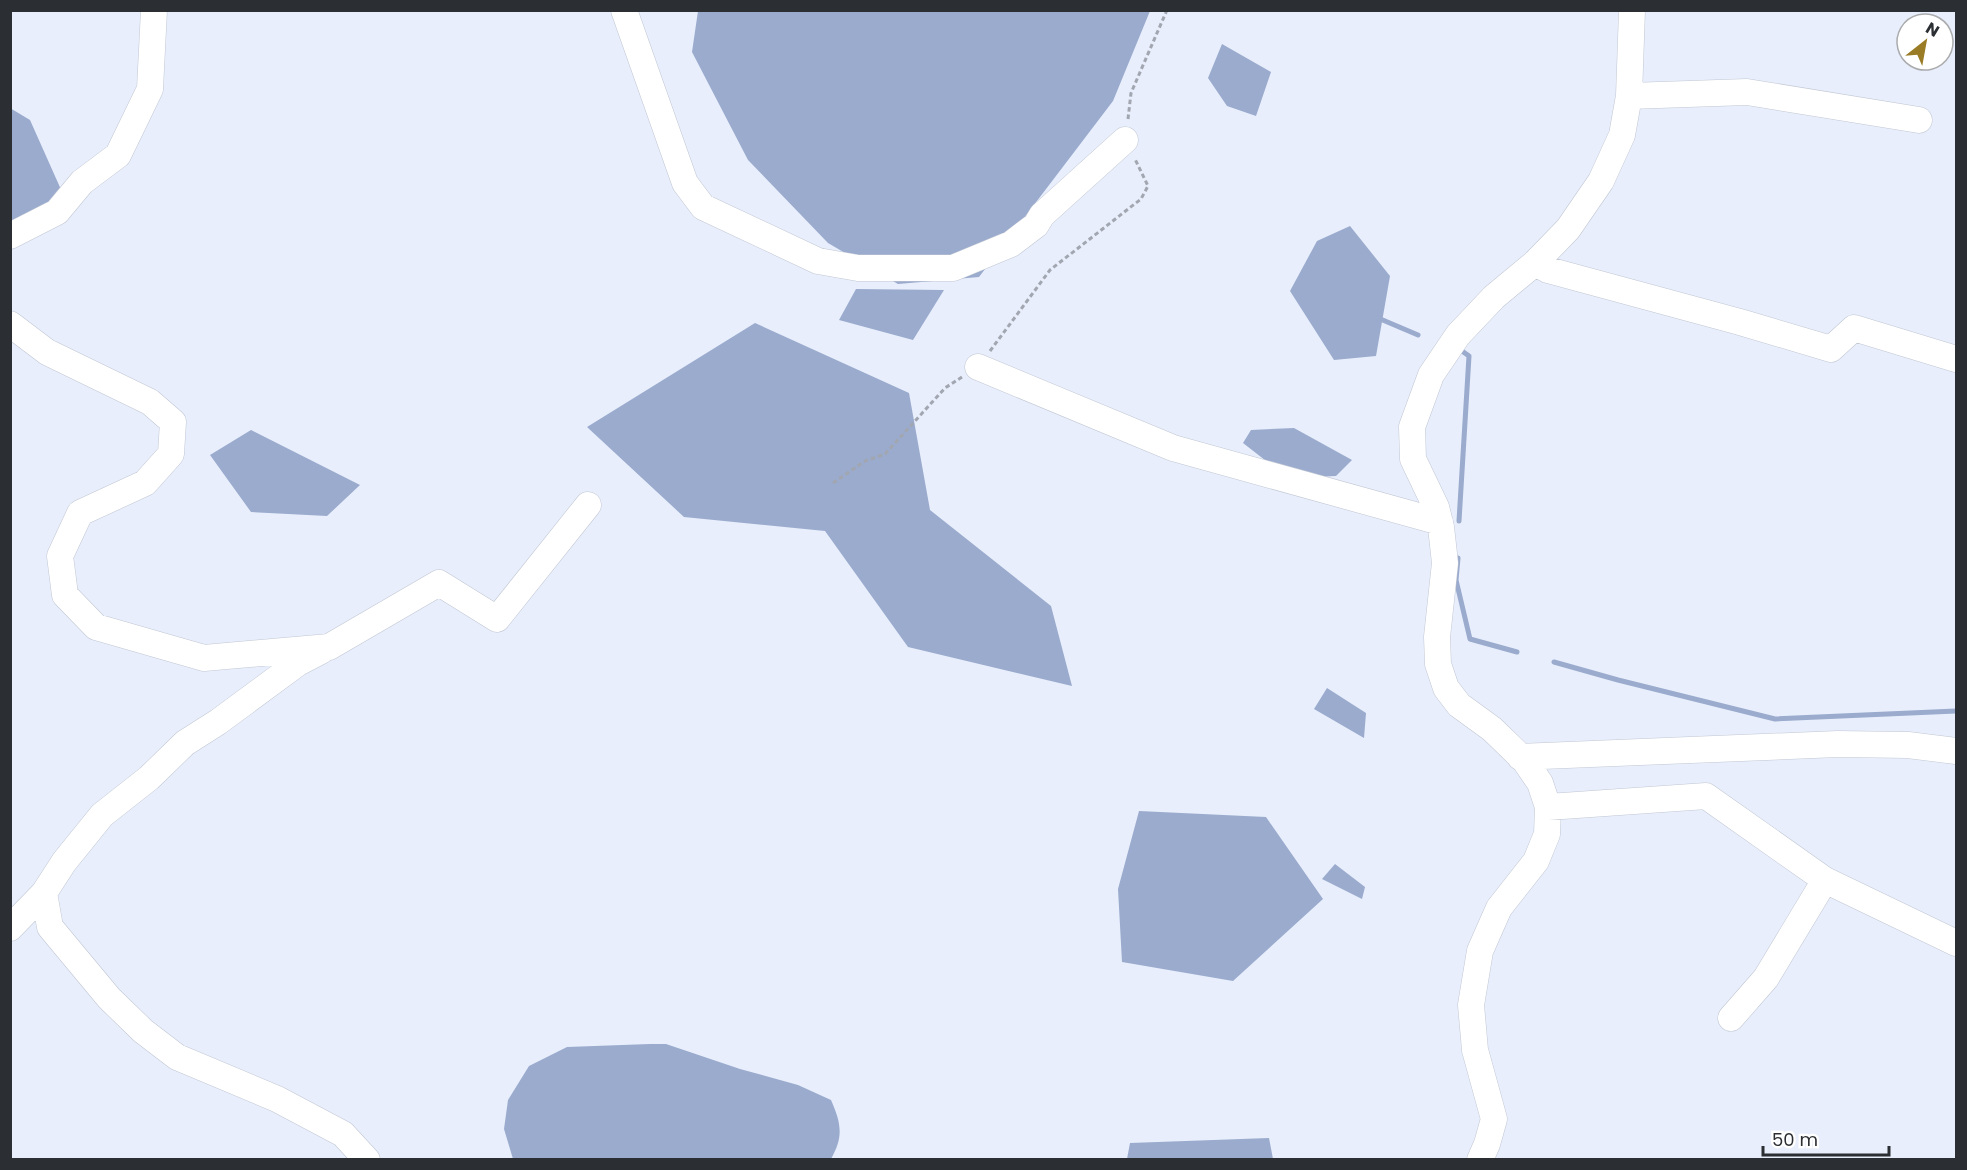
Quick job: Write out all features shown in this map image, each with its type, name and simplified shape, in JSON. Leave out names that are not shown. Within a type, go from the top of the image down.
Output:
[{"type":"street","points":[[10,236],[57,212],[82,182],[118,155],[150,89],[154,10]]},
{"type":"street","points":[[624,10],[685,183],[703,207],[818,261],[858,268],[953,268],[1011,244],[1036,225],[1042,215],[1125,140]]},
{"type":"street","points":[[1480,1160],[1494,1119],[1474,1050],[1471,1005],[1480,951],[1499,908],[1536,861],[1547,834],[1548,807],[1540,783],[1520,757],[1492,729],[1459,705],[1443,680],[1438,664],[1445,563],[1440,522],[1436,507],[1413,459],[1412,427],[1431,375],[1458,335],[1568,230],[1601,181],[1622,135],[1629,96],[1632,10]]},
{"type":"street","points":[[1629,96],[1747,92],[1919,120]]},
{"type":"street","points":[[1535,263],[1557,273],[1831,349],[1854,328],[1956,359]]},
{"type":"street","points":[[10,324],[47,352],[150,402],[173,422],[171,454],[146,483],[80,513],[60,556],[65,595],[96,627],[204,658],[328,647]]},
{"type":"street","points":[[978,367],[1173,448],[1440,522]]},
{"type":"street","points":[[10,928],[44,893],[64,862],[102,815],[149,778],[185,743],[218,722],[298,663],[438,583],[497,619],[588,505]]},
{"type":"street","points":[[1520,757],[1838,744],[1908,745],[1956,751]]},
{"type":"street","points":[[1548,807],[1706,796],[1825,880],[1956,943]]},
{"type":"street","points":[[1731,1018],[1766,978],[1825,880]]},
{"type":"street","points":[[44,893],[50,927],[109,998],[143,1031],[177,1057],[277,1099],[343,1134],[367,1160]]},
{"type":"path","points":[[833,483],[865,461],[885,454],[945,388],[978,367],[1050,270],[1142,199],[1148,186],[1125,140],[1131,93],[1167,10]]},
{"type":"water","points":[[698,11],[1150,11],[1113,101],[979,277],[898,284],[828,243],[748,160],[692,52]]},
{"type":"water","points":[[1222,44],[1271,72],[1256,116],[1227,106],[1208,78]]},
{"type":"water","points":[[10,108],[30,120],[71,212],[11,226]]},
{"type":"water","points":[[1350,226],[1390,276],[1376,356],[1334,360],[1290,291],[1317,241]]},
{"type":"water","points":[[856,289],[944,290],[913,340],[839,320]]},
{"type":"water","points":[[755,323],[909,393],[930,510],[1051,606],[1072,686],[908,647],[825,531],[684,517],[587,427]]},
{"type":"water","points":[[1294,428],[1352,460],[1336,476],[1288,478],[1243,443],[1251,430]]},
{"type":"water","points":[[251,430],[360,485],[327,516],[251,512],[210,455]]},
{"type":"water","points":[[1327,688],[1366,713],[1364,738],[1314,709]]},
{"type":"water","points":[[1139,811],[1266,817],[1323,899],[1233,981],[1122,962],[1118,889]]},
{"type":"water","points":[[1335,864],[1365,887],[1362,899],[1322,879]]},
{"type":"water","points":[[666,1044],[740,1069],[798,1085],[831,1100],[840,1130],[838,1143],[831,1159],[513,1159],[504,1129],[508,1100],[529,1066],[567,1047]]},
{"type":"water","points":[[1269,1138],[1273,1159],[1127,1159],[1130,1143]]},
{"type":"waterway","points":[[1378,318],[1418,335]]},
{"type":"waterway","points":[[1459,521],[1469,356],[1462,351]]},
{"type":"waterway","points":[[1458,558],[1456,580],[1470,639],[1517,652]]},
{"type":"waterway","points":[[1554,662],[1775,719],[1956,711]]}]
